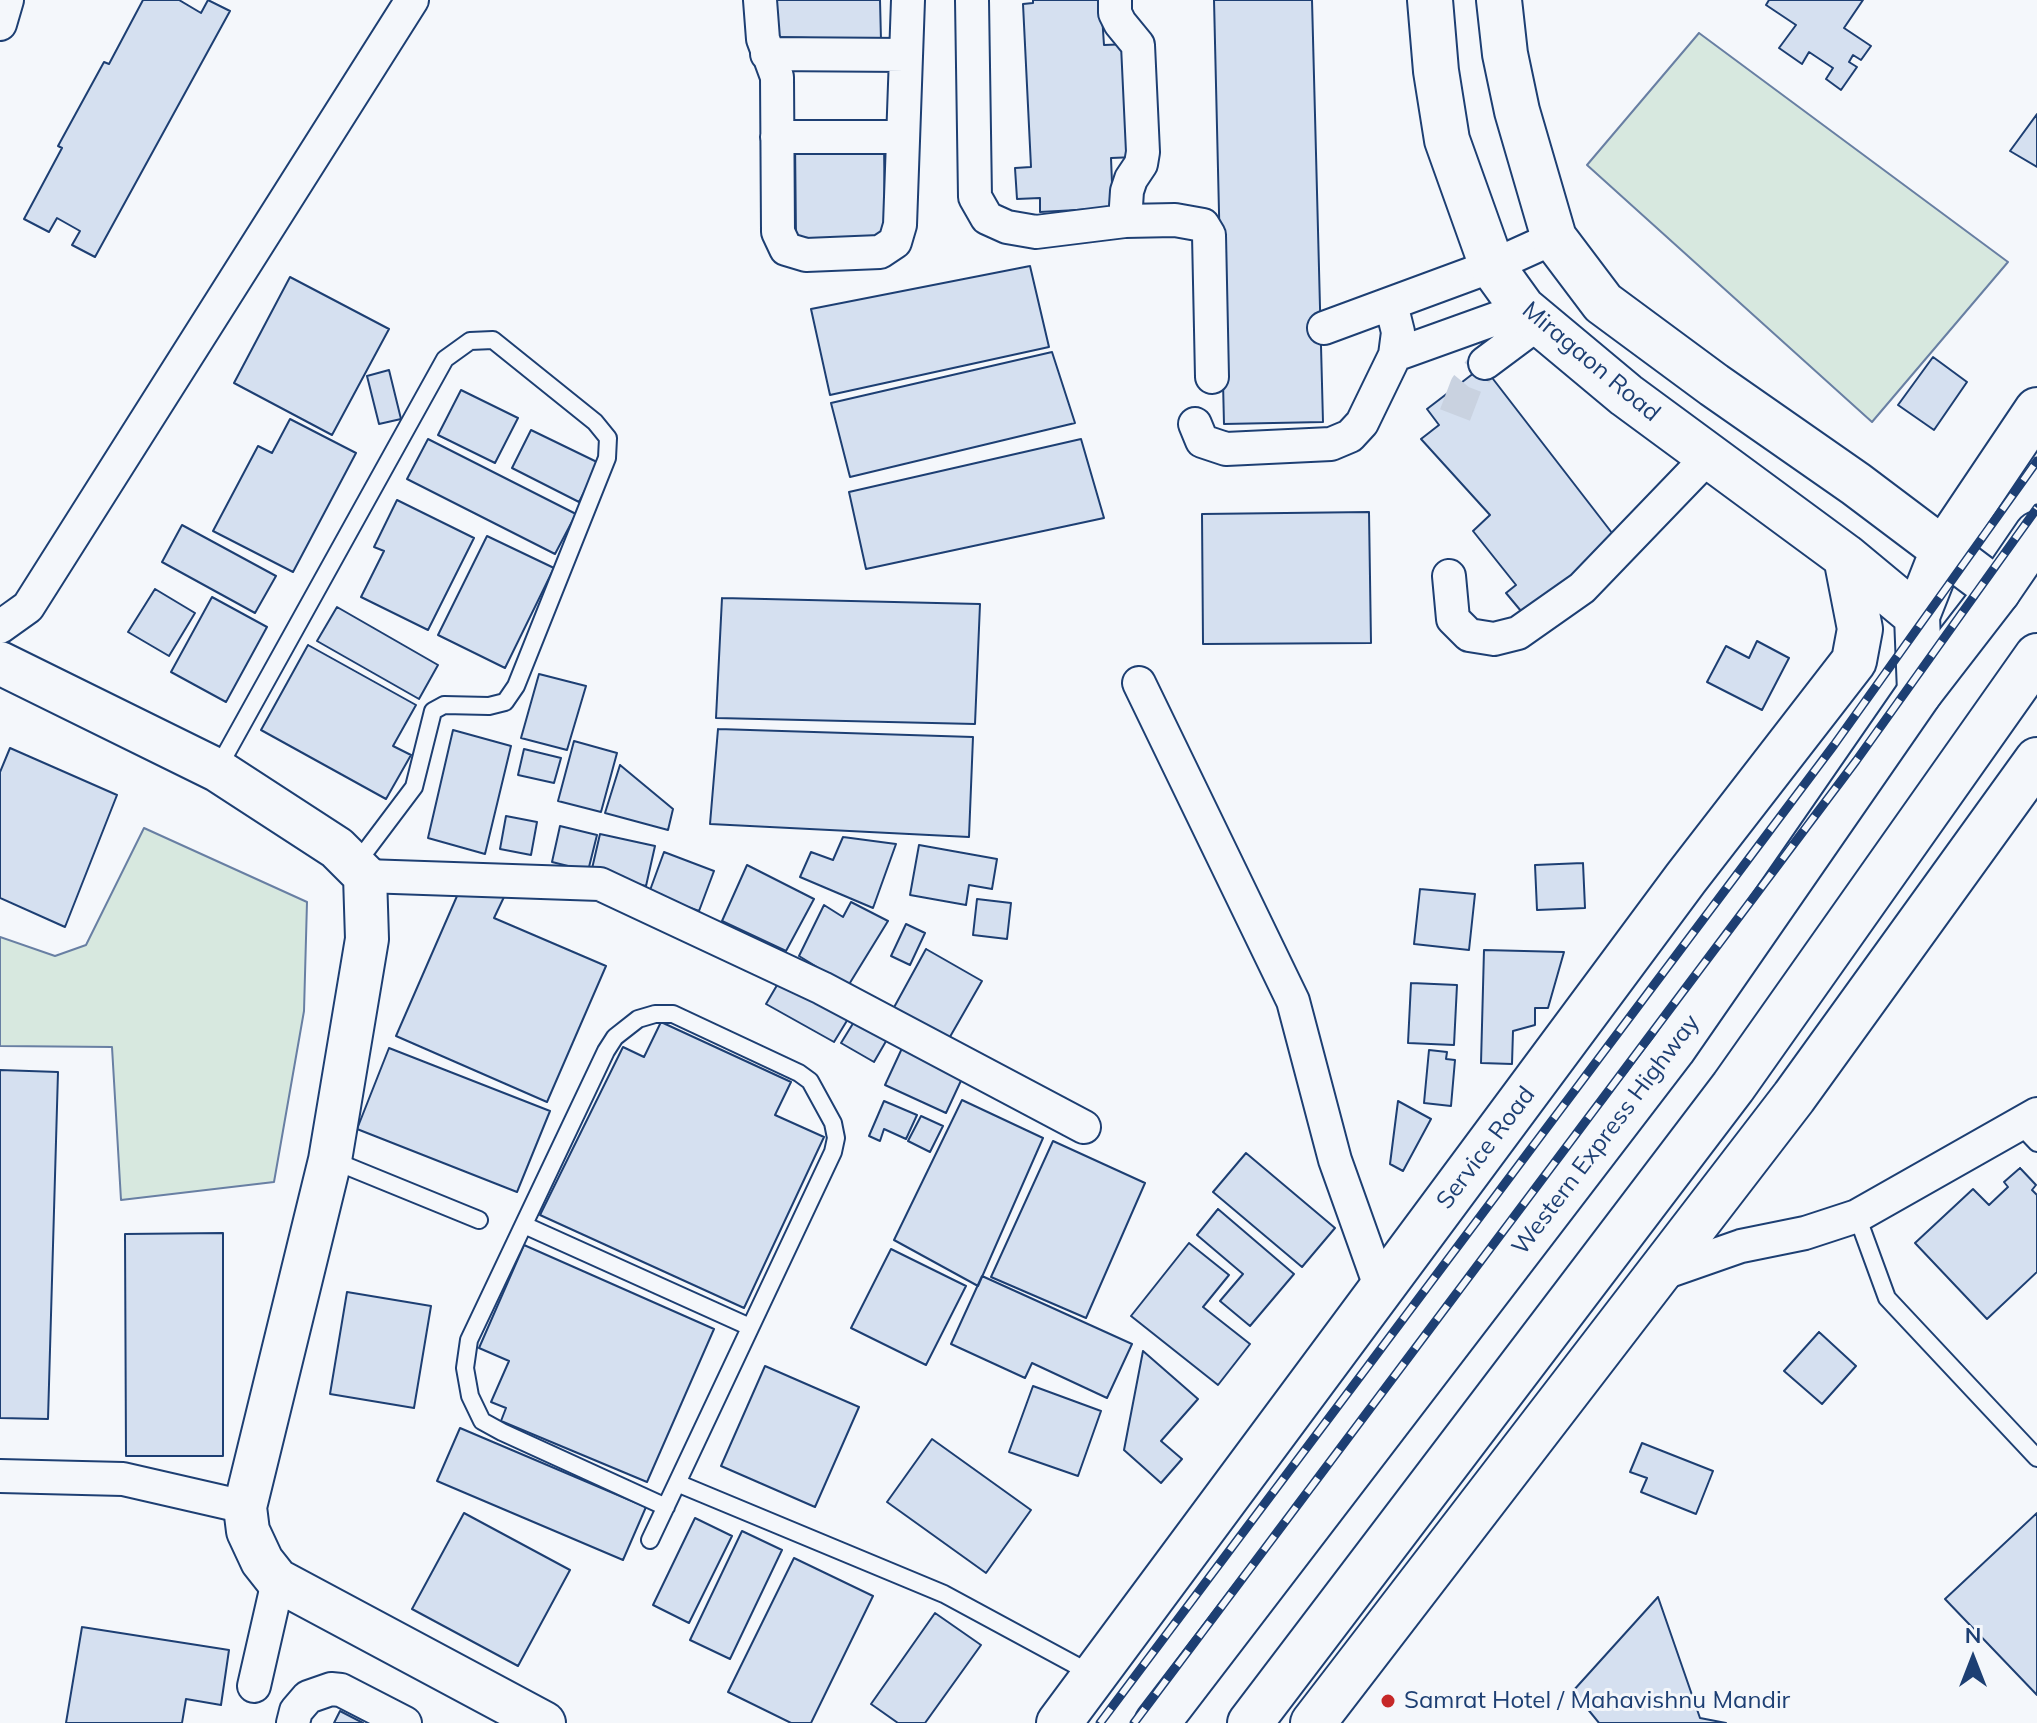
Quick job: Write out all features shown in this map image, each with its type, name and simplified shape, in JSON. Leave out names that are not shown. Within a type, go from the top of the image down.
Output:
[{"type":"main road","name":"Miragaon Road","points":[[1430,0],[1436,71],[1447,140],[1492,266],[1531,316],[1626,395],[1846,557],[1917,616]]},
{"type":"main road","points":[[1499,0],[1505,54],[1517,111],[1554,238],[1603,303],[1856,484],[1998,591]]},
{"type":"main road","points":[[1920,692],[1917,616],[1943,550],[2037,410]]},
{"type":"main road","name":"Western Express Highway","points":[[1157,1723],[1673,1049],[1920,692],[1998,591],[2037,534]]},
{"type":"main road","name":"Service Road","points":[[1059,1723],[1686,878],[1854,661],[1860,629],[1846,557]]},
{"type":"main road","points":[[1250,1723],[1733,1087],[2037,656]]},
{"type":"main road","points":[[1313,1723],[1794,1097],[2037,760]]},
{"type":"street","points":[[0,24],[7,0]]},
{"type":"street","points":[[0,627],[28,607],[412,0]]},
{"type":"street","points":[[760,0],[767,54],[777,77],[778,232],[786,249],[806,255],[880,252],[895,242],[900,225],[908,0]]},
{"type":"street","points":[[972,0],[975,197],[987,218],[1007,227],[1036,232],[1125,221],[1196,222],[1203,225],[1209,235],[1212,377]]},
{"type":"street","points":[[1115,0],[1115,13],[1120,23],[1138,45],[1143,152],[1141,164],[1127,191],[1125,221]]},
{"type":"street","points":[[767,54],[906,55]]},
{"type":"street","points":[[777,137],[903,137]]},
{"type":"street","points":[[1324,328],[1492,266],[1554,238]]},
{"type":"street","points":[[1195,424],[1202,441],[1226,449],[1331,444],[1350,436],[1362,423],[1395,355],[1398,332],[1391,304]]},
{"type":"street","points":[[1395,355],[1531,316]]},
{"type":"street","points":[[1485,363],[1531,316]]},
{"type":"street","points":[[1449,576],[1453,619],[1469,635],[1494,639],[1518,633],[1582,588],[1709,456]]},
{"type":"street","points":[[0,663],[217,770],[337,848],[360,870],[600,884],[822,988],[1084,1127]]},
{"type":"street","points":[[1139,683],[1293,1001],[1335,1160],[1381,1289]]},
{"type":"street","points":[[360,870],[367,939],[330,1160],[245,1507],[248,1531],[254,1546],[278,1581],[544,1723]]},
{"type":"street","points":[[1658,1275],[1741,1246],[1805,1233],[1857,1216],[2031,1127]]},
{"type":"street","points":[[0,1476],[123,1479],[245,1507]]},
{"type":"street","points":[[254,1686],[278,1581]]},
{"type":"street","points":[[293,1723],[296,1711],[308,1697],[331,1689],[341,1690],[405,1723]]},
{"type":"lane","points":[[217,770],[445,359],[470,341],[493,340],[595,422],[608,438],[607,458],[516,686],[505,702],[489,706],[444,705],[433,711],[414,787],[360,870]]},
{"type":"lane","points":[[650,1540],[666,1507],[750,1327],[833,1152],[836,1138],[833,1123],[810,1081],[799,1073],[673,1014],[655,1014],[638,1019],[615,1037],[469,1340],[465,1368],[470,1396],[482,1421],[666,1507]]},
{"type":"lane","points":[[330,1160],[479,1220]]},
{"type":"lane","points":[[1857,1216],[1887,1298],[2037,1458]]},
{"type":"lane","points":[[524,1225],[750,1327]]},
{"type":"lane","points":[[677,1483],[944,1594],[1093,1675]]},
{"type":"shaded area","points":[[1699,33],[2008,262],[1872,422],[1587,165]]},
{"type":"shaded area","points":[[144,828],[307,902],[304,1011],[274,1182],[121,1200],[112,1047],[0,1046],[0,937],[55,956],[86,945]]},
{"type":"building","points":[[143,0],[179,0],[201,13],[208,0],[230,11],[95,257],[72,245],[80,231],[57,218],[49,232],[24,219],[62,148],[58,146],[104,62],[109,64]]},
{"type":"building","points":[[775,0],[880,0],[881,40],[776,37]]},
{"type":"building","points":[[1033,0],[1101,0],[1104,45],[1131,44],[1136,157],[1111,158],[1113,208],[1040,212],[1040,198],[1017,199],[1015,168],[1031,167],[1023,4],[1033,3]]},
{"type":"building","points":[[1214,0],[1312,0],[1323,422],[1224,424]]},
{"type":"building","points":[[1769,0],[1863,0],[1844,28],[1871,46],[1861,60],[1853,55],[1849,62],[1857,67],[1841,90],[1826,79],[1833,68],[1809,52],[1802,64],[1779,48],[1796,25],[1766,5]]},
{"type":"building","points":[[2037,114],[2037,167],[2010,151]]},
{"type":"building","points":[[884,140],[885,238],[796,239],[795,141]]},
{"type":"building","points":[[1030,266],[1049,347],[830,395],[811,309]]},
{"type":"building","points":[[290,277],[389,329],[332,435],[234,383]]},
{"type":"building","points":[[1052,352],[1075,423],[850,477],[831,403]]},
{"type":"building","points":[[1933,357],[1967,382],[1934,430],[1898,405]]},
{"type":"building","points":[[1483,366],[1619,542],[1526,617],[1506,593],[1516,585],[1473,531],[1490,515],[1421,439],[1439,425],[1427,409]]},
{"type":"building","points":[[389,370],[401,419],[379,424],[367,376]]},
{"type":"building","points":[[461,390],[518,418],[495,463],[438,435]]},
{"type":"building","points":[[290,419],[356,453],[293,572],[213,531],[258,446],[272,453]]},
{"type":"building","points":[[531,430],[599,463],[579,502],[512,468]]},
{"type":"building","points":[[428,439],[576,514],[555,554],[407,479]]},
{"type":"building","points":[[1081,439],[1104,518],[866,569],[849,492]]},
{"type":"building","points":[[397,500],[474,538],[428,630],[361,597],[384,551],[374,547]]},
{"type":"building","points":[[1369,512],[1371,643],[1203,644],[1202,514]]},
{"type":"building","points":[[182,525],[276,576],[255,613],[162,562]]},
{"type":"building","points":[[487,536],[554,568],[505,668],[438,635]]},
{"type":"building","points":[[155,589],[195,613],[169,656],[128,632]]},
{"type":"building","points":[[212,597],[267,627],[226,702],[171,672]]},
{"type":"building","points":[[722,598],[980,604],[975,724],[716,718]]},
{"type":"building","points":[[337,607],[438,665],[419,699],[317,641]]},
{"type":"building","points":[[1757,641],[1789,658],[1762,710],[1707,682],[1726,646],[1749,658]]},
{"type":"building","points":[[308,645],[416,705],[393,746],[411,755],[386,799],[261,730]]},
{"type":"building","points":[[539,674],[586,686],[567,750],[521,738]]},
{"type":"building","points":[[718,729],[973,737],[969,837],[710,824]]},
{"type":"building","points":[[453,730],[511,746],[485,854],[428,838]]},
{"type":"building","points":[[574,741],[617,753],[601,812],[558,801]]},
{"type":"building","points":[[10,748],[117,795],[65,927],[0,898],[0,772]]},
{"type":"building","points":[[524,749],[561,758],[554,783],[518,775]]},
{"type":"building","points":[[620,765],[673,809],[668,830],[605,813]]},
{"type":"building","points":[[506,816],[537,822],[531,855],[500,849]]},
{"type":"building","points":[[560,826],[597,835],[588,871],[552,862]]},
{"type":"building","points":[[600,834],[655,846],[646,886],[591,873]]},
{"type":"building","points":[[843,837],[896,844],[873,908],[800,877],[811,852],[833,860]]},
{"type":"building","points":[[919,845],[997,859],[992,889],[969,885],[966,905],[910,895]]},
{"type":"building","points":[[664,852],[714,871],[699,911],[649,893]]},
{"type":"building","points":[[1583,863],[1585,908],[1537,910],[1535,865]]},
{"type":"building","points":[[747,865],[814,899],[786,951],[722,921]]},
{"type":"building","points":[[464,880],[504,897],[494,918],[606,966],[547,1102],[396,1036]]},
{"type":"building","points":[[1420,889],[1475,894],[1469,950],[1414,944]]},
{"type":"building","points":[[977,899],[1011,903],[1007,939],[973,935]]},
{"type":"building","points":[[851,902],[888,921],[848,986],[799,956],[824,905],[843,917]]},
{"type":"building","points":[[906,924],[925,933],[910,965],[891,956]]},
{"type":"building","points":[[926,949],[982,981],[947,1042],[892,1011]]},
{"type":"building","points":[[1484,950],[1564,952],[1548,1008],[1535,1008],[1535,1025],[1513,1031],[1512,1064],[1481,1063]]},
{"type":"building","points":[[783,975],[851,1014],[834,1042],[766,1004]]},
{"type":"building","points":[[1411,983],[1457,985],[1454,1045],[1408,1043]]},
{"type":"building","points":[[857,1017],[889,1036],[874,1062],[841,1043]]},
{"type":"building","points":[[661,1022],[791,1082],[775,1115],[824,1137],[744,1308],[540,1215],[623,1047],[644,1057]]},
{"type":"building","points":[[904,1044],[965,1072],[946,1113],[885,1085]]},
{"type":"building","points":[[389,1048],[550,1111],[517,1192],[357,1129]]},
{"type":"building","points":[[1429,1050],[1447,1052],[1446,1059],[1455,1060],[1451,1106],[1424,1103]]},
{"type":"building","points":[[0,1070],[58,1072],[48,1419],[0,1418]]},
{"type":"building","points":[[962,1100],[1043,1138],[978,1286],[894,1240]]},
{"type":"building","points":[[884,1101],[917,1115],[906,1139],[884,1129],[880,1141],[869,1136]]},
{"type":"building","points":[[1398,1101],[1431,1119],[1403,1171],[1390,1164]]},
{"type":"building","points":[[921,1116],[943,1126],[930,1152],[908,1141]]},
{"type":"building","points":[[1053,1141],[1145,1183],[1086,1318],[991,1277]]},
{"type":"building","points":[[1246,1153],[1335,1228],[1302,1267],[1213,1192]]},
{"type":"building","points":[[2020,1168],[2036,1185],[2032,1190],[2037,1195],[2037,1272],[1987,1319],[1915,1243],[1973,1189],[1989,1205],[2008,1187],[2004,1182]]},
{"type":"building","points":[[1218,1209],[1294,1274],[1250,1326],[1220,1301],[1243,1274],[1197,1235]]},
{"type":"building","points":[[223,1233],[223,1456],[126,1456],[125,1234]]},
{"type":"building","points":[[1189,1243],[1229,1275],[1203,1307],[1250,1344],[1218,1385],[1131,1316]]},
{"type":"building","points":[[524,1245],[714,1329],[647,1482],[501,1421],[506,1408],[491,1402],[509,1361],[479,1348]]},
{"type":"building","points":[[891,1249],[966,1286],[926,1365],[851,1328]]},
{"type":"building","points":[[982,1276],[1132,1344],[1107,1398],[1032,1363],[1025,1378],[951,1344]]},
{"type":"building","points":[[347,1292],[431,1306],[414,1408],[330,1394]]},
{"type":"building","points":[[1819,1332],[1856,1366],[1822,1404],[1784,1371]]},
{"type":"building","points":[[1143,1351],[1198,1399],[1161,1441],[1182,1459],[1161,1483],[1124,1450]]},
{"type":"building","points":[[765,1366],[859,1407],[815,1507],[721,1466]]},
{"type":"building","points":[[1033,1386],[1101,1411],[1078,1476],[1009,1452]]},
{"type":"building","points":[[460,1428],[646,1507],[623,1560],[437,1481]]},
{"type":"building","points":[[932,1439],[1031,1510],[986,1573],[887,1502]]},
{"type":"building","points":[[1642,1443],[1713,1471],[1696,1514],[1641,1492],[1647,1478],[1630,1472]]},
{"type":"building","points":[[464,1513],[570,1570],[518,1666],[412,1609]]},
{"type":"building","points":[[2037,1513],[2037,1695],[1945,1599]]},
{"type":"building","points":[[695,1518],[732,1536],[689,1623],[653,1605]]},
{"type":"building","points":[[742,1531],[782,1550],[730,1659],[690,1640]]},
{"type":"building","points":[[794,1558],[873,1596],[811,1723],[791,1723],[728,1692]]},
{"type":"building","points":[[1658,1597],[1700,1718],[1726,1723],[1599,1723],[1573,1691]]},
{"type":"building","points":[[935,1613],[981,1645],[925,1723],[898,1723],[871,1704]]},
{"type":"building","points":[[82,1627],[229,1650],[221,1705],[186,1699],[182,1723],[66,1723]]},
{"type":"building","points":[[340,1711],[363,1723],[334,1723]]},
{"type":"tunnel","points":[[1455,415],[1466,386],[1485,363]]},
{"type":"railway","points":[[1100,1723],[1834,745],[2037,461]]},
{"type":"railway","points":[[1134,1723],[1856,761],[2037,508]]},
{"type":"place","name":"Samrat Hotel / Mahavishnu Mandir","points":[[1388,1701]]}]
